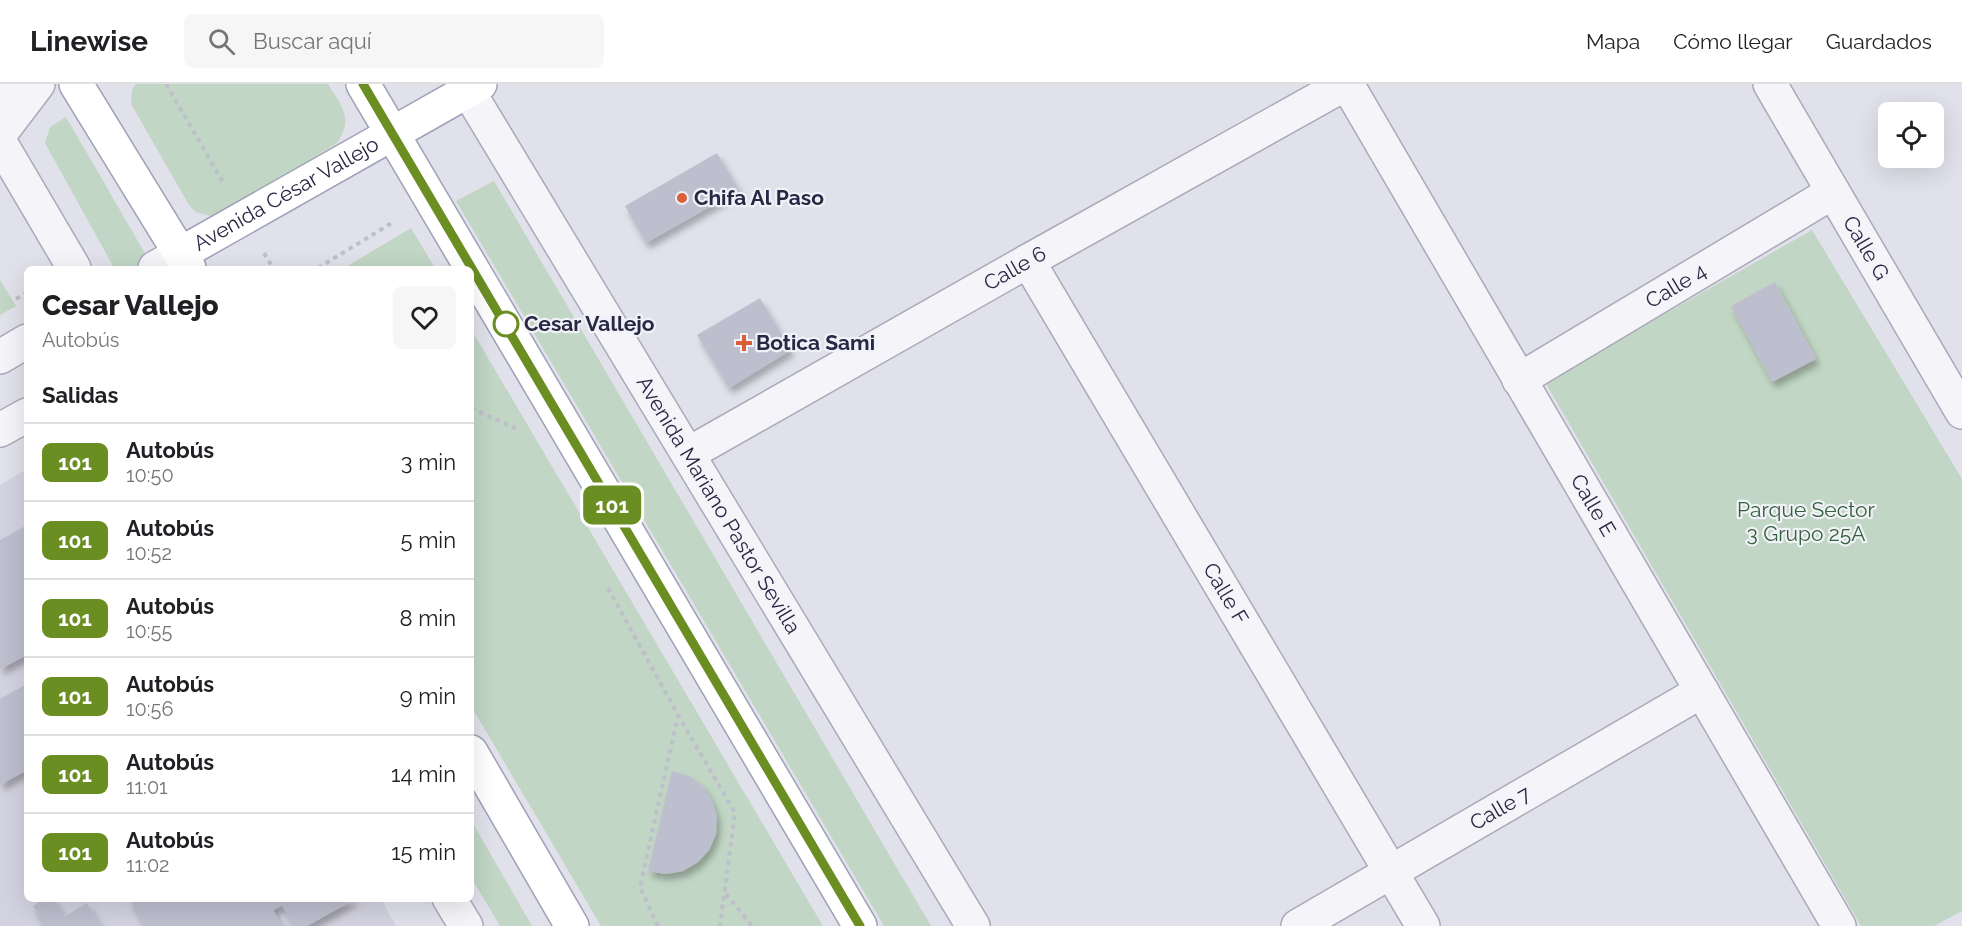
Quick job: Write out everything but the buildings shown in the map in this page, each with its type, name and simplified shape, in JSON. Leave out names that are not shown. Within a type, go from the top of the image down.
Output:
[{"type":"main road","points":[[76,84],[174,264]]},
{"type":"main road","points":[[363,84],[471,266]]},
{"type":"main road","name":"Avenida César Vallejo","points":[[174,264],[244,218],[470,86]]},
{"type":"main road","points":[[474,271],[860,926]]},
{"type":"main road","points":[[474,757],[572,926]]},
{"type":"street","points":[[0,90],[10,84]]},
{"type":"street","points":[[0,134],[38,84]]},
{"type":"street","name":"Calle 6","points":[[688,454],[1346,84]]},
{"type":"street","name":"Calle E","points":[[1346,84],[1839,926]]},
{"type":"street","name":"Calle G","points":[[1770,84],[1962,412]]},
{"type":"street","name":"Avenida Mariano Pastor Sevilla","points":[[470,86],[688,454],[973,926]]},
{"type":"street","points":[[0,142],[73,266]]},
{"type":"street","name":"Calle 4","points":[[1519,380],[1833,192]]},
{"type":"street","name":"Calle F","points":[[1028,261],[1423,926]]},
{"type":"street","points":[[0,357],[24,343]]},
{"type":"street","points":[[0,430],[24,416]]},
{"type":"street","name":"Calle 7","points":[[1298,926],[1702,691]]},
{"type":"street","points":[[451,902],[466,926]]},
{"type":"path","points":[[166,84],[272,266]]},
{"type":"path","points":[[474,409],[522,432]]},
{"type":"path","points":[[603,579],[735,813],[720,926]]},
{"type":"path","points":[[658,926],[640,887],[678,715]]},
{"type":"path","points":[[725,894],[753,926]]},
{"type":"shaded area","points":[[24,471],[24,902],[383,902],[396,926],[0,926],[0,485]]},
{"type":"green space","points":[[136,84],[328,84],[344,113],[345,126],[337,143],[217,218],[196,212],[189,205],[131,104],[132,90]]},
{"type":"green space","points":[[66,117],[150,262],[143,266],[113,266],[45,143],[50,127]]},
{"type":"green space","points":[[494,181],[931,926],[884,926],[456,201]]},
{"type":"green space","points":[[411,228],[434,266],[347,266]]},
{"type":"green space","name":"Parque Sector 3 Grupo 25A","points":[[1812,230],[1962,479],[1962,911],[1934,926],[1861,926],[1545,382]]},
{"type":"green space","points":[[0,280],[16,306],[0,315]]},
{"type":"green space","points":[[474,334],[823,926],[601,926],[474,711]]},
{"type":"green space","points":[[474,825],[532,926],[500,926],[474,882]]},
{"type":"bus line","name":"101","points":[[363,84],[472,266]]},
{"type":"bus line","name":"101","points":[[474,269],[860,926]]},
{"type":"place","name":"Chifa Al Paso","points":[[682,198]]},
{"type":"place","name":"Cesar Vallejo","points":[[506,324]]},
{"type":"place","name":"Botica Sami","points":[[744,343]]}]
